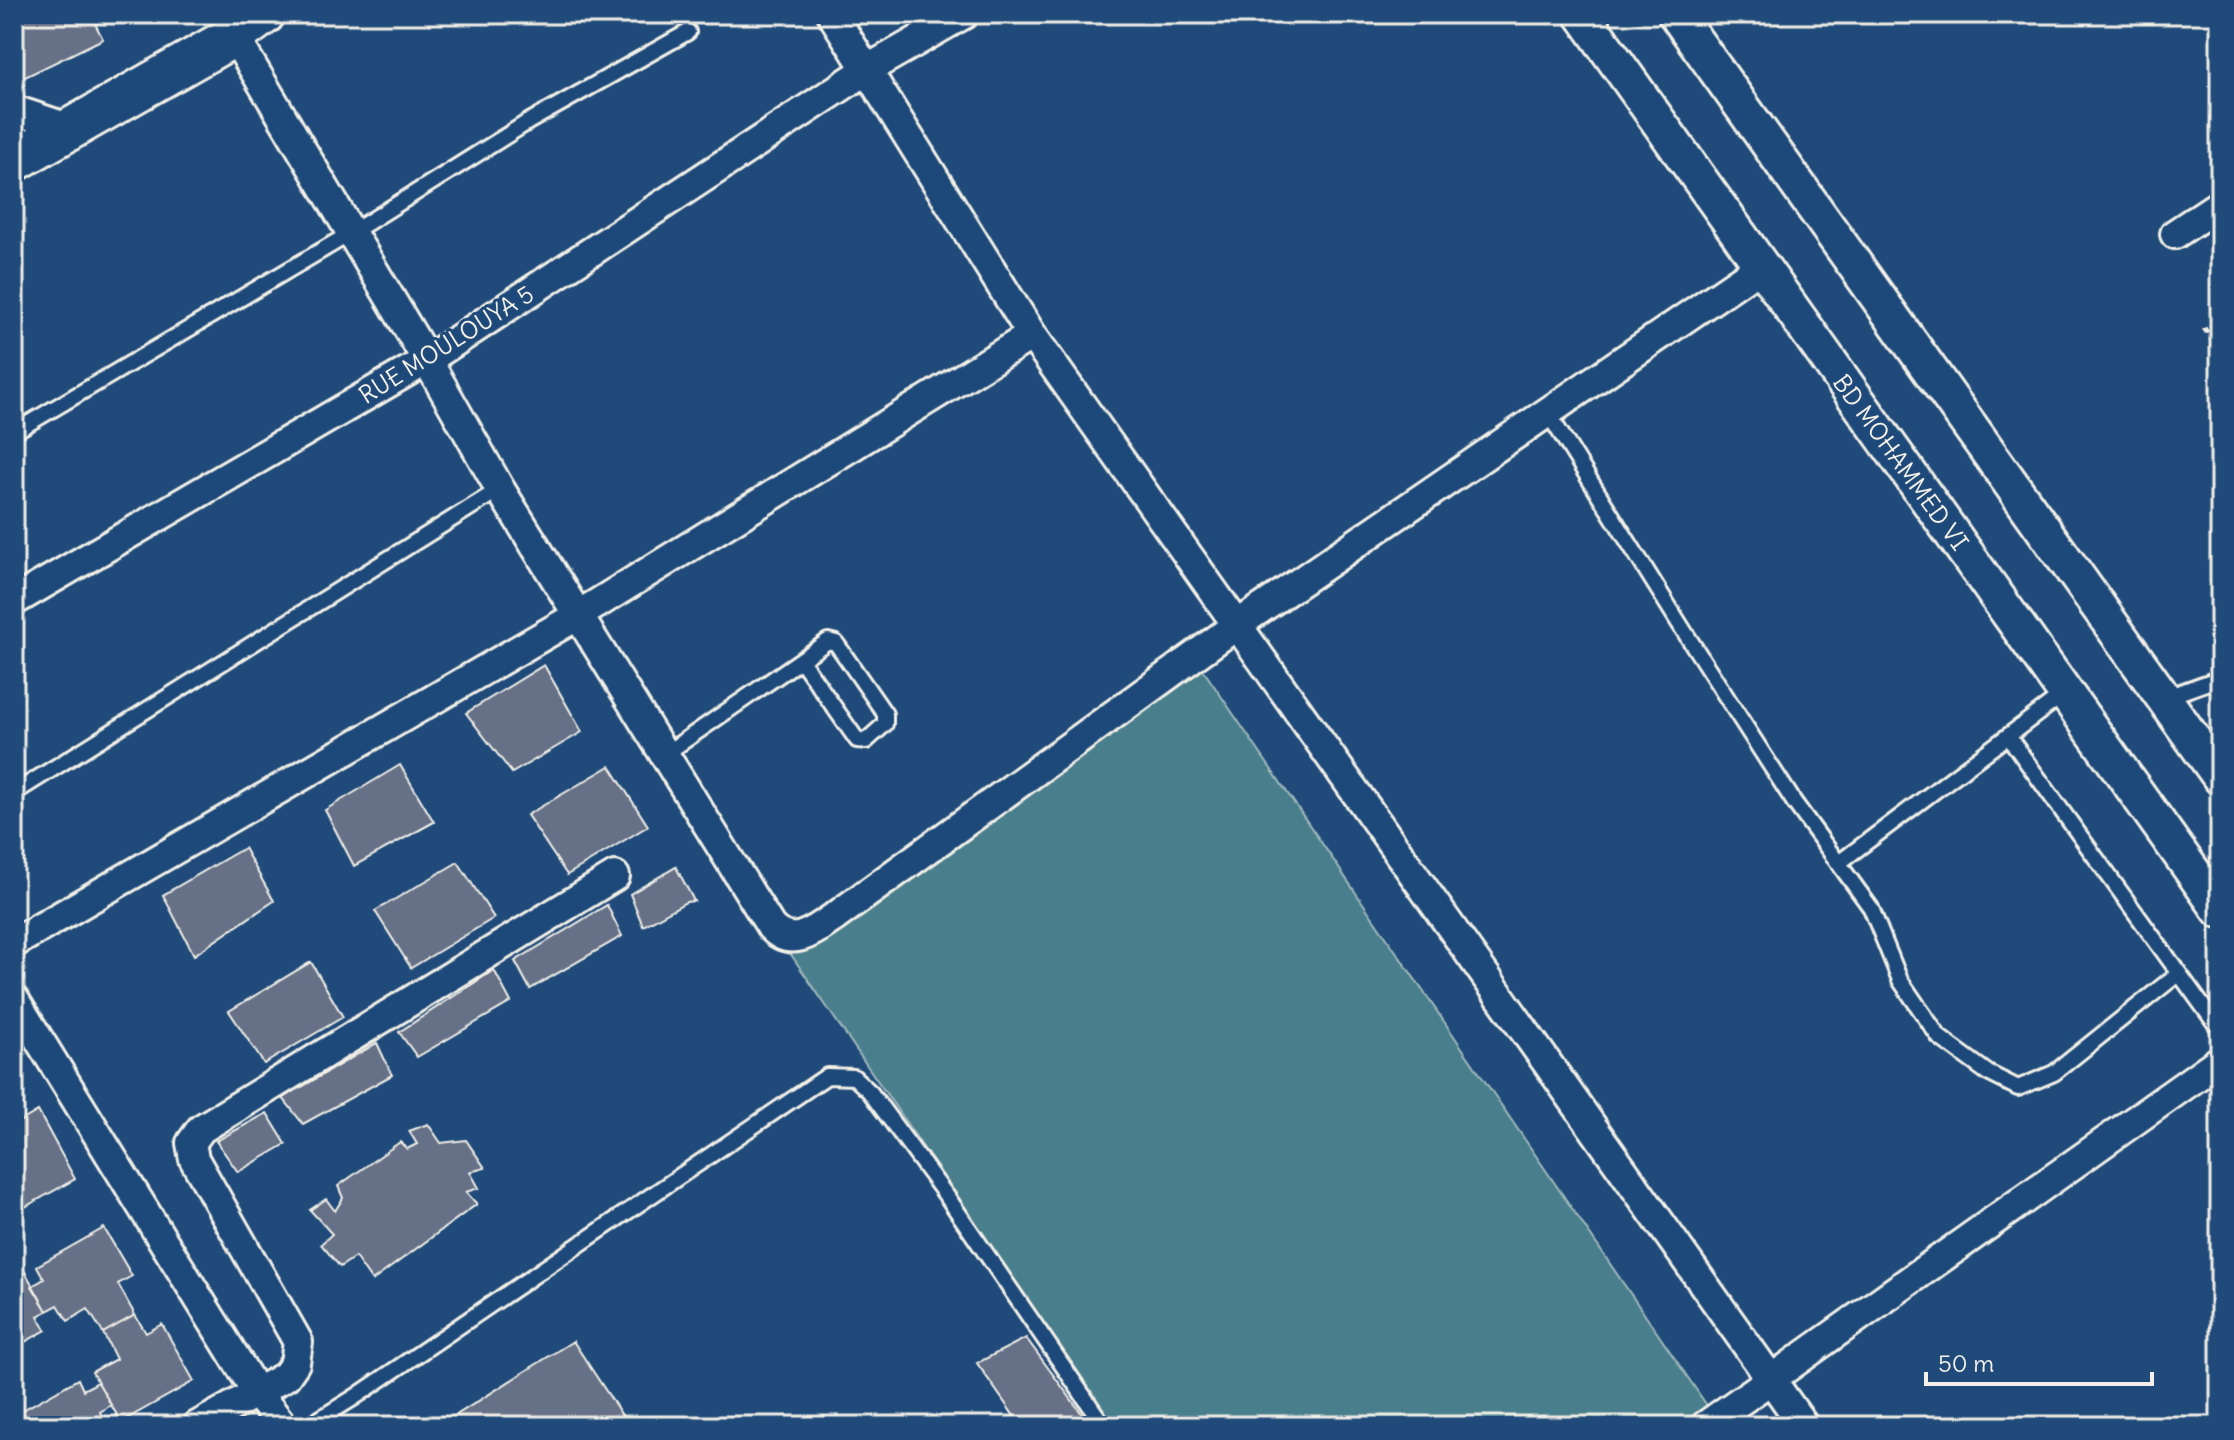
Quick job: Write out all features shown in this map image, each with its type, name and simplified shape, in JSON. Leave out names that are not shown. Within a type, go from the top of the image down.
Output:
[{"type":"main road","points":[[14,161],[249,25]]},
{"type":"street","points":[[832,14],[1032,335],[1804,1426]]},
{"type":"street","name":"RUE MOULOUYA 5","points":[[14,601],[427,360],[868,69],[964,14]]},
{"type":"street","name":"BD MOHAMMED VI","points":[[1582,14],[2220,910]]},
{"type":"street","points":[[1676,14],[2220,777]]},
{"type":"street","points":[[249,25],[351,233],[500,489],[771,927],[785,938],[796,939],[810,933],[836,916],[1237,625],[1761,266]]},
{"type":"street","points":[[14,110],[68,128]]},
{"type":"street","points":[[2175,234],[2220,204]]},
{"type":"street","points":[[14,943],[577,616],[1032,335]]},
{"type":"street","points":[[197,1426],[286,1376],[295,1363],[298,1342],[194,1159],[191,1143],[201,1129],[615,876]]},
{"type":"street","points":[[14,999],[257,1393],[283,1426]]},
{"type":"street","points":[[1705,1426],[2220,1060]]},
{"type":"lane","points":[[14,432],[351,233],[528,122],[688,32]]},
{"type":"lane","points":[[1548,413],[1794,802],[1871,908],[1900,980],[1939,1037],[1988,1073],[2018,1088],[2054,1073],[2179,973]]},
{"type":"lane","points":[[14,793],[500,489]]},
{"type":"lane","points":[[665,754],[828,641],[836,643],[885,714],[885,724],[866,741],[857,740],[801,660]]},
{"type":"lane","points":[[2164,698],[2220,678]]},
{"type":"lane","points":[[1840,862],[2066,693]]},
{"type":"lane","points":[[2008,736],[2220,1030]]},
{"type":"lane","points":[[308,1426],[827,1076],[854,1077],[870,1092],[948,1198],[1104,1426]]},
{"type":"path","points":[[2204,328],[2220,351]]},
{"type":"green space","points":[[1195,658],[1721,1426],[1114,1426],[781,940]]},
{"type":"building","points":[[14,14],[90,14],[103,39],[19,80],[14,78]]},
{"type":"building","points":[[90,14],[113,14],[96,24]]},
{"type":"building","points":[[544,665],[582,732],[512,773],[466,713]]},
{"type":"building","points":[[400,765],[434,822],[354,866],[325,810]]},
{"type":"building","points":[[610,766],[648,826],[567,875],[527,815]]},
{"type":"building","points":[[244,848],[274,901],[194,955],[163,895]]},
{"type":"building","points":[[458,862],[494,918],[411,968],[375,911]]},
{"type":"building","points":[[676,867],[694,901],[686,902],[643,926],[630,894]]},
{"type":"building","points":[[607,905],[622,936],[530,989],[515,961]]},
{"type":"building","points":[[311,962],[343,1017],[264,1064],[229,1011]]},
{"type":"building","points":[[494,970],[511,1002],[417,1057],[399,1032]]},
{"type":"building","points":[[377,1043],[392,1075],[303,1124],[283,1098]]},
{"type":"building","points":[[14,1109],[21,1121],[38,1111],[75,1179],[14,1213]]},
{"type":"building","points":[[267,1113],[286,1144],[238,1172],[216,1141]]},
{"type":"building","points":[[428,1124],[441,1143],[466,1140],[485,1168],[470,1172],[479,1188],[466,1192],[477,1204],[372,1281],[355,1257],[340,1267],[321,1244],[332,1234],[310,1210],[326,1199],[335,1211],[343,1198],[338,1186],[400,1142],[407,1149],[417,1144],[409,1131]]},
{"type":"building","points":[[104,1228],[132,1276],[118,1284],[135,1315],[103,1333],[88,1309],[68,1321],[58,1305],[47,1311],[32,1286],[44,1279],[37,1266]]},
{"type":"building","points":[[24,1270],[47,1311],[38,1316],[46,1330],[14,1348],[14,1276]]},
{"type":"building","points":[[135,1315],[146,1333],[162,1324],[194,1381],[121,1422],[92,1372],[116,1359],[103,1333]]},
{"type":"building","points":[[1026,1338],[1091,1426],[1021,1426],[977,1363]]},
{"type":"building","points":[[573,1341],[629,1426],[455,1426],[450,1419]]},
{"type":"building","points":[[78,1379],[83,1390],[98,1382],[111,1405],[100,1412],[108,1426],[21,1426],[14,1415]]}]
